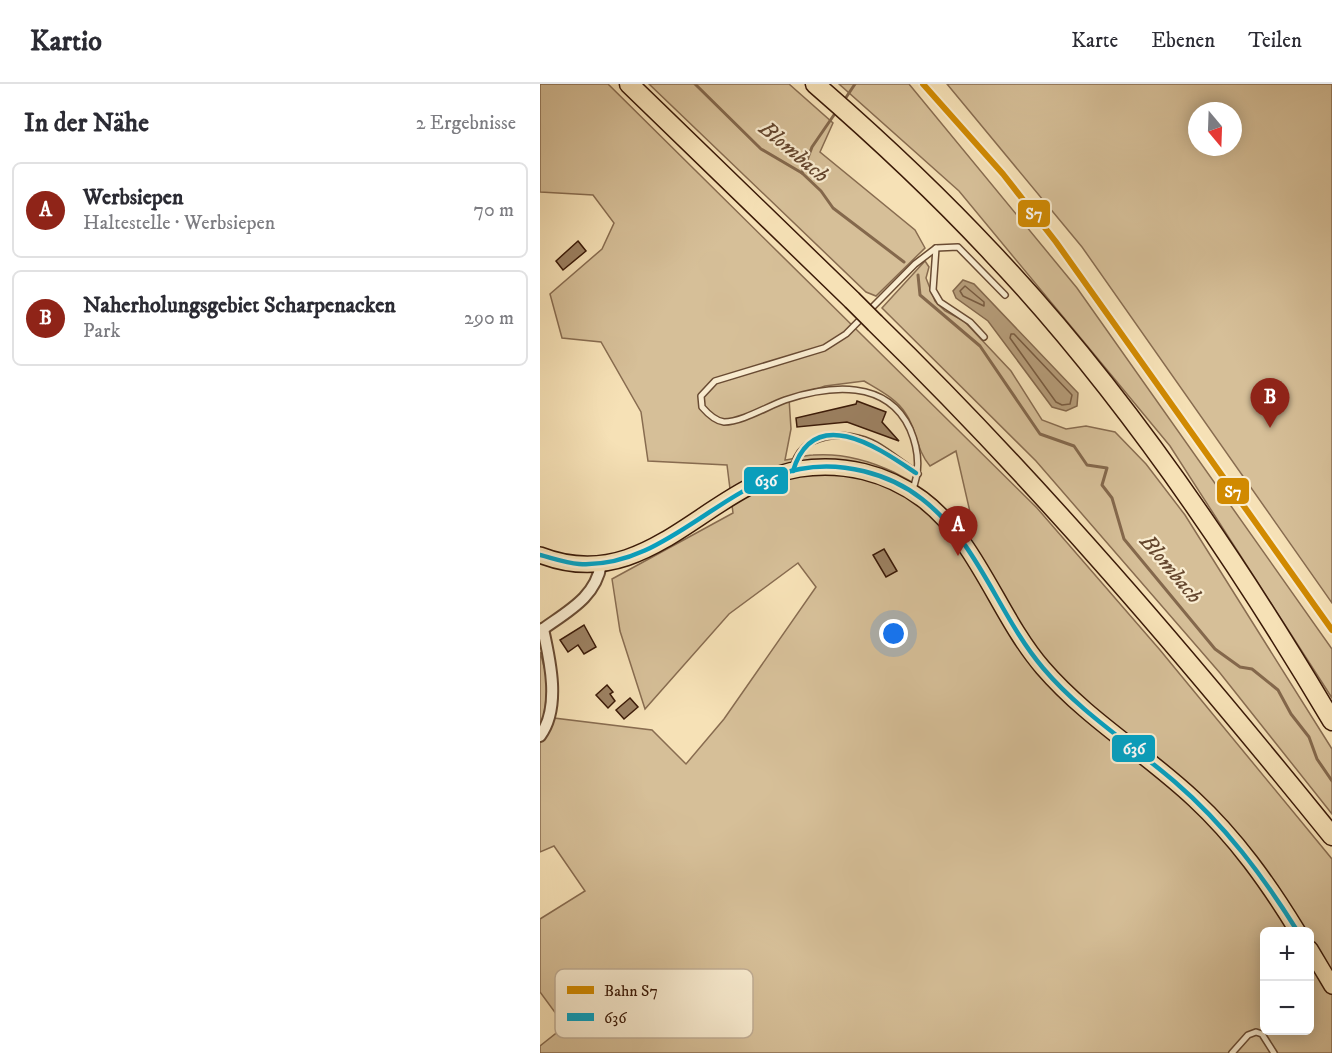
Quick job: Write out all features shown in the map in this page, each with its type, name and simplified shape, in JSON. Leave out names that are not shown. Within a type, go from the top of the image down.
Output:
[{"type":"highway","points":[[629,84],[977,425],[1062,516],[1220,697],[1332,836]]},
{"type":"highway","points":[[821,90],[993,253],[1071,343],[1154,451],[1230,559],[1332,721]]},
{"type":"main road","points":[[540,555],[572,564],[601,564],[649,550],[750,486],[793,471],[822,467],[851,469],[888,479],[912,492],[938,512],[962,541],[1012,627],[1041,666],[1079,705],[1163,771],[1211,816],[1262,875],[1295,927]]},
{"type":"main road","points":[[1314,957],[1332,986]]},
{"type":"street","points":[[540,736],[548,722],[552,701],[541,628],[587,596],[598,581],[601,564]]},
{"type":"lane","points":[[912,492],[918,474],[919,457],[903,415],[884,398],[852,390],[815,393],[786,400],[724,422],[711,417],[702,407],[702,396],[715,381],[824,348],[839,339],[915,264],[936,248],[958,247],[1005,295]]},
{"type":"lane","points":[[936,248],[933,290],[940,302],[970,322],[984,337]]},
{"type":"lane","points":[[793,471],[795,458],[805,446],[817,437],[836,436],[856,438],[876,445],[918,474]]},
{"type":"lane","points":[[1232,1053],[1248,1035],[1256,1032],[1262,1035],[1274,1053]]},
{"type":"shaded area","points":[[540,84],[608,84],[1037,508],[1160,650],[1332,859],[1332,1053],[540,1053],[540,1046],[555,1034],[555,1038],[753,1038],[753,969],[555,969],[555,1012],[540,992],[540,919],[585,891],[554,846],[540,852],[540,652],[548,681],[546,717],[652,730],[686,764],[724,719],[816,587],[798,563],[729,614],[645,709],[620,631],[612,579],[733,513],[727,465],[648,461],[641,412],[601,342],[562,338],[550,294],[602,249],[614,223],[593,195],[540,192]],"holes":[[[864,381],[898,404],[910,420],[925,460],[930,466],[956,451],[970,512],[959,524],[930,495],[894,472],[874,464],[833,455],[810,455],[785,460],[791,429],[789,398],[825,386]]]},
{"type":"shaded area","points":[[649,84],[789,84],[833,123],[820,152],[915,230],[925,248],[876,296],[866,292]]},
{"type":"shaded area","points":[[839,84],[909,84],[1077,288],[1332,649],[1332,698],[1170,446],[959,191]]},
{"type":"shaded area","points":[[947,84],[1332,84],[1332,603],[1082,247]]},
{"type":"shaded area","points":[[925,261],[929,267],[926,278],[935,301],[945,311],[964,321],[1011,371],[1042,420],[1066,429],[1086,426],[1115,432],[1146,464],[1185,515],[1332,749],[1332,814],[1220,673],[1036,461],[882,308]]},
{"type":"water","points":[[963,280],[974,284],[1078,393],[1077,406],[1066,411],[1052,407],[988,321],[956,298],[953,291]]},
{"type":"building","points":[[578,241],[586,251],[563,270],[556,261]]},
{"type":"building","points":[[857,401],[886,412],[882,422],[899,441],[847,422],[797,427],[796,418],[856,404]]},
{"type":"building","points":[[884,549],[897,571],[886,577],[873,555]]},
{"type":"building","points":[[584,625],[596,647],[584,654],[578,645],[568,652],[560,640]]},
{"type":"building","points":[[607,685],[613,692],[610,694],[615,701],[608,708],[596,695]]},
{"type":"building","points":[[630,698],[638,707],[624,719],[616,710]]},
{"type":"waterway","name":"Blombach","points":[[695,84],[761,149],[802,173],[821,191],[833,208],[904,262]]},
{"type":"waterway","points":[[843,102],[855,84]]},
{"type":"waterway","points":[[802,173],[812,147],[836,112]]},
{"type":"waterway","name":"Blombach","points":[[918,275],[920,295],[980,346],[1040,434],[1074,446],[1087,465],[1107,468],[1102,485],[1112,498],[1124,539],[1215,649],[1240,667],[1252,669],[1278,690],[1291,714],[1309,737],[1317,759],[1332,781]]},
{"type":"rail line","name":"S7","points":[[923,84],[1003,174],[1056,242],[1332,630]]},
{"type":"transit line","name":"636","points":[[793,471],[803,450],[816,439],[832,435],[849,437],[867,444],[916,473]]},
{"type":"transit line","name":"636","points":[[540,555],[579,564],[610,562],[638,553],[665,540],[744,491],[771,478],[800,469],[848,468],[895,482],[922,499],[959,537],[1027,647],[1043,668],[1073,699],[1193,798],[1227,834],[1257,871],[1295,927]]},
{"type":"place","name":"Naherholungsgebiet Scharpenacken","points":[[1270,428]]},
{"type":"place","name":"Werbsiepen","points":[[958,556]]}]
